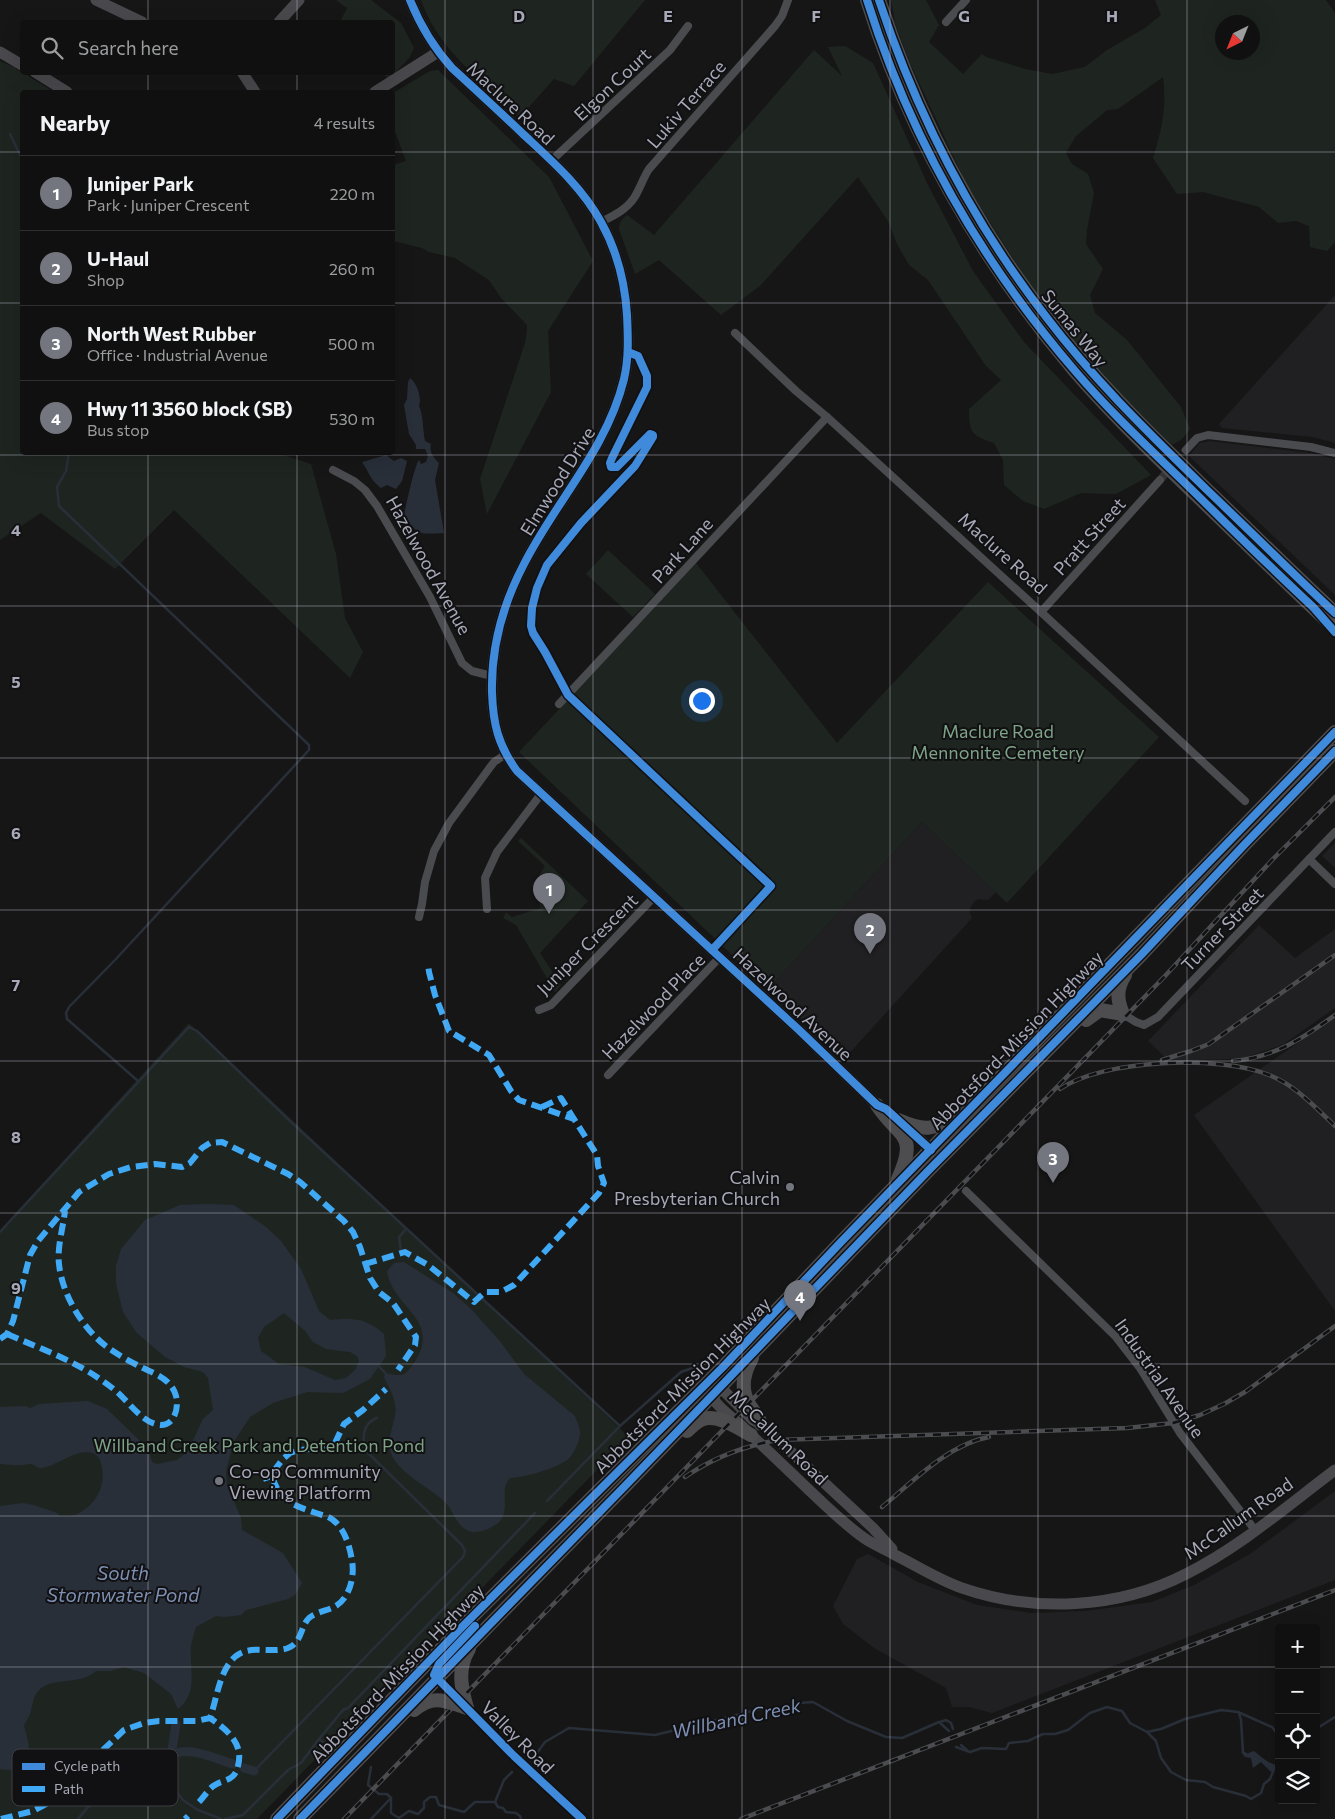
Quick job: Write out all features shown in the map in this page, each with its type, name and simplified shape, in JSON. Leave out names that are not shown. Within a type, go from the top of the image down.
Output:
[{"type":"highway","points":[[862,0],[880,40]]},
{"type":"highway","name":"Sumas Way","points":[[867,0],[880,40],[913,120],[952,195],[994,264],[1033,318],[1075,370],[1117,417],[1316,603]]},
{"type":"highway","name":"Sumas Way","points":[[878,0],[912,91],[942,154],[983,225],[1026,291],[1104,388],[1316,603],[1335,628]]},
{"type":"highway","points":[[1316,603],[1335,612]]},
{"type":"highway","points":[[1316,603],[1335,632]]},
{"type":"highway","name":"Abbotsford-Mission Highway","points":[[277,1819],[469,1620],[576,1515],[759,1347],[928,1171],[976,1112],[1335,732]]},
{"type":"highway","name":"Abbotsford-Mission Highway","points":[[300,1819],[353,1766],[436,1676],[584,1528],[894,1188],[931,1150],[976,1112],[1142,954],[1335,751]]},
{"type":"highway","points":[[898,1120],[915,1127],[930,1129],[976,1112],[994,1111],[1094,1013],[1100,1010],[1123,1014],[1117,996],[1119,986],[1142,954]]},
{"type":"highway","points":[[877,1104],[882,1112],[902,1132],[906,1141],[908,1152],[894,1188]]},
{"type":"highway","points":[[928,1171],[932,1162],[931,1150]]},
{"type":"highway","points":[[759,1347],[748,1365],[743,1387],[749,1404],[758,1415],[761,1424]]},
{"type":"highway","points":[[584,1528],[629,1489],[700,1419],[708,1418],[730,1423],[751,1435]]},
{"type":"highway","points":[[288,1819],[423,1680],[436,1676],[439,1664],[552,1547],[576,1515]]},
{"type":"highway","points":[[467,1708],[461,1686],[461,1670],[468,1652],[480,1633]]},
{"type":"highway","points":[[353,1766],[378,1746],[424,1703],[440,1700],[467,1708]]},
{"type":"street","points":[[96,0],[138,20]]},
{"type":"street","points":[[281,20],[299,0]]},
{"type":"street","name":"Maclure Road","points":[[410,0],[422,27],[438,52],[452,68],[552,160],[571,180],[601,222]]},
{"type":"street","name":"Lukiv Terrace","points":[[601,222],[628,206],[633,200],[644,176],[775,26],[782,16],[788,0]]},
{"type":"street","points":[[946,22],[966,0]]},
{"type":"street","name":"Elgon Court","points":[[552,160],[670,50],[688,26]]},
{"type":"street","points":[[0,52],[20,64]]},
{"type":"street","points":[[378,90],[438,52]]},
{"type":"street","points":[[40,75],[64,90]]},
{"type":"street","points":[[244,75],[254,90]]},
{"type":"street","name":"Elmwood Drive","points":[[506,754],[493,716],[492,676],[498,626],[507,600],[524,563],[593,454],[607,428],[624,380],[628,346],[624,287],[614,252],[601,222]]},
{"type":"street","name":"Maclure Road","points":[[734,333],[1041,612],[1245,801]]},
{"type":"street","name":"Park Lane","points":[[559,704],[827,417]]},
{"type":"street","points":[[1186,450],[1197,438],[1208,434],[1311,447],[1335,453]]},
{"type":"street","name":"Hazelwood Avenue","points":[[333,470],[354,481],[365,490],[377,506],[430,597],[462,663],[472,671],[492,676]]},
{"type":"street","name":"Pratt Street","points":[[1041,612],[1160,480]]},
{"type":"street","points":[[419,917],[425,882],[434,851],[449,823],[494,762],[506,754]]},
{"type":"street","name":"Hazelwood Avenue","points":[[506,754],[517,771],[877,1104],[886,1109],[931,1150]]},
{"type":"street","points":[[487,909],[485,878],[497,852],[542,794]]},
{"type":"street","name":"Turner Street","points":[[1123,1014],[1144,1025],[1158,1017],[1335,832]]},
{"type":"street","points":[[1309,859],[1335,884]]},
{"type":"street","name":"Juniper Crescent","points":[[539,1010],[551,1005],[654,897]]},
{"type":"street","name":"Hazelwood Place","points":[[608,1075],[720,958]]},
{"type":"street","name":"Industrial Avenue","points":[[966,1191],[1102,1322],[1120,1342],[1140,1368],[1180,1433],[1255,1530]]},
{"type":"street","name":"McCallum Road","points":[[712,1389],[761,1424],[872,1528],[898,1556]]},
{"type":"street","name":"McCallum Road","points":[[712,1389],[751,1435],[832,1512],[865,1539],[931,1575],[962,1588],[994,1597],[1027,1602],[1059,1604],[1092,1602],[1125,1596],[1185,1575],[1208,1563],[1335,1470]]},
{"type":"street","name":"Valley Road","points":[[436,1676],[514,1756],[582,1819]]},
{"type":"shaded area","points":[[1335,295],[1335,443],[1313,437],[1222,428],[1219,424]]},
{"type":"shaded area","points":[[1210,441],[1310,453],[1335,459],[1335,595],[1189,456],[1199,443]]},
{"type":"shaded area","points":[[922,822],[996,892],[988,900],[978,899],[974,902],[970,908],[972,918],[845,1058],[768,989]]},
{"type":"shaded area","points":[[1335,843],[1335,868],[1322,856]]},
{"type":"shaded area","points":[[1259,925],[1295,958],[1335,929],[1335,1008],[1284,1044],[1247,1057],[1169,1061],[1148,1041]]},
{"type":"shaded area","points":[[1335,1017],[1335,1311],[1194,1115]]},
{"type":"shaded area","points":[[1335,1491],[1335,1580],[992,1713],[970,1707],[952,1707],[946,1688],[874,1648],[843,1624],[833,1606],[857,1559],[868,1554],[918,1582],[977,1605],[1031,1613],[1085,1611],[1152,1602],[1194,1585],[1250,1554]]},
{"type":"green space","points":[[336,0],[371,0],[401,23],[414,48],[410,57],[395,73],[395,20],[341,20],[347,8]]},
{"type":"green space","points":[[421,0],[645,0],[574,86],[554,79],[520,117],[477,78],[450,50],[438,34]]},
{"type":"green space","points":[[891,0],[926,0],[939,25],[929,42],[963,74],[982,54],[986,57],[1025,69],[1052,74],[1085,67],[1107,50],[1145,28],[1161,15],[1155,0],[1326,0],[1335,13],[1335,242],[1327,251],[1310,247],[1309,226],[1296,221],[1278,223],[1259,207],[1203,192],[1177,194],[1153,158],[1163,118],[1163,77],[1118,109],[1107,110],[1075,137],[1066,153],[1072,164],[1088,174],[1094,193],[1086,244],[1103,269],[1090,295],[1095,313],[1127,340],[1181,407],[1190,429],[1182,439],[1172,445],[1110,383],[1036,294],[968,188],[910,63],[895,23]]},
{"type":"green space","points":[[845,46],[873,63],[928,185],[973,271],[1024,342],[1151,475],[1116,494],[1081,493],[1044,509],[1023,501],[1004,485],[1003,460],[994,443],[981,438],[973,432],[969,417],[969,409],[1001,380],[986,366],[928,280],[909,265],[897,244],[888,221],[858,177],[760,286],[721,315],[659,260],[635,274],[619,229],[622,219],[627,215],[654,235],[814,50],[842,76],[828,47]]},
{"type":"green space","points":[[0,61],[20,71],[20,75],[27,75],[51,90],[20,90],[20,455],[283,455],[311,464],[336,554],[345,618],[363,652],[350,678],[174,510],[115,569],[41,513],[0,540]]},
{"type":"green space","points":[[438,70],[549,177],[593,261],[548,331],[551,392],[487,514],[480,479],[525,343],[527,325],[501,298],[489,280],[455,258],[395,241],[395,164],[406,161],[395,131],[395,92],[430,71]]},
{"type":"green space","points":[[608,550],[655,594],[633,617],[586,574]]},
{"type":"green space","name":"Maclure Road Mennonite Cemetery","points":[[696,563],[837,743],[988,582],[1159,737],[1007,903],[922,822],[768,989],[519,752]]},
{"type":"green space","points":[[521,838],[588,901],[540,953],[561,985],[555,992],[516,925],[503,918],[506,912],[512,917],[541,908],[536,886],[545,866],[518,841]]},
{"type":"green space","name":"Willband Creek Park and Detention Pond","points":[[189,1023],[629,1437],[257,1819],[0,1819],[0,1230]]},
{"type":"water","points":[[410,378],[415,383],[419,395],[425,441],[431,444],[432,454],[439,463],[435,480],[444,533],[429,534],[420,532],[413,527],[404,515],[417,463],[419,460],[421,464],[426,462],[428,456],[425,449],[416,449],[416,445],[409,434],[404,405],[407,399]]},
{"type":"water","points":[[386,455],[394,461],[401,458],[407,461],[402,481],[396,489],[387,485],[381,488],[362,462]]},
{"type":"water","name":"South Stormwater Pond","points":[[180,1205],[234,1205],[266,1227],[281,1241],[301,1269],[319,1311],[330,1320],[359,1320],[377,1329],[384,1334],[386,1356],[370,1379],[343,1393],[307,1392],[273,1403],[250,1417],[233,1443],[226,1472],[227,1485],[241,1518],[242,1530],[283,1553],[302,1583],[295,1595],[288,1599],[246,1610],[241,1615],[216,1616],[196,1627],[191,1646],[191,1688],[185,1703],[178,1709],[171,1694],[144,1673],[124,1667],[110,1671],[96,1671],[83,1678],[46,1685],[35,1695],[30,1714],[24,1725],[29,1749],[12,1749],[12,1770],[0,1769],[0,1506],[23,1503],[57,1513],[60,1516],[75,1515],[82,1512],[93,1502],[100,1490],[103,1475],[100,1460],[90,1452],[76,1454],[41,1468],[30,1464],[0,1464],[0,1407],[26,1406],[30,1408],[39,1404],[88,1401],[107,1409],[139,1440],[149,1453],[152,1462],[157,1464],[177,1460],[188,1451],[203,1419],[213,1410],[208,1378],[203,1372],[184,1367],[165,1357],[136,1332],[123,1312],[116,1283],[116,1266],[121,1249],[145,1220]],"holes":[[[284,1313],[305,1331],[313,1342],[326,1349],[350,1352],[357,1356],[359,1361],[355,1370],[346,1378],[335,1380],[305,1367],[279,1364],[261,1351],[258,1338],[264,1327]]]},
{"type":"water","points":[[404,1262],[453,1293],[471,1309],[499,1340],[524,1374],[575,1416],[579,1428],[580,1435],[577,1445],[567,1460],[540,1472],[510,1478],[505,1488],[505,1506],[502,1518],[495,1525],[484,1530],[473,1532],[461,1526],[445,1502],[406,1472],[393,1458],[390,1450],[390,1437],[396,1411],[393,1396],[384,1377],[385,1373],[402,1375],[408,1371],[421,1348],[423,1335],[420,1324],[397,1295],[387,1271],[394,1263]]},
{"type":"water","points":[[1254,1751],[1275,1765],[1275,1770],[1271,1772],[1261,1762],[1253,1768],[1251,1758],[1245,1757],[1241,1752],[1246,1754]]},
{"type":"waterway","points":[[10,134],[20,155]]},
{"type":"waterway","points":[[69,455],[66,471],[57,487],[59,506],[309,745],[309,750],[115,960],[69,1007],[66,1013],[67,1019],[138,1081]]},
{"type":"waterway","points":[[0,1232],[189,1027],[197,1031],[289,1120],[620,1426]]},
{"type":"waterway","points":[[401,1251],[399,1237],[406,1229]]},
{"type":"waterway","points":[[377,1364],[387,1375]]},
{"type":"waterway","points":[[547,1501],[620,1426],[681,1372],[695,1367]]},
{"type":"waterway","points":[[254,1771],[463,1557],[465,1551],[462,1545],[365,1450],[366,1427],[372,1420],[377,1418]]},
{"type":"waterway","points":[[319,1739],[343,1710],[348,1708],[535,1513]]},
{"type":"waterway","name":"Willband Creek","points":[[534,1757],[545,1742],[569,1728],[655,1735],[761,1709],[777,1711],[799,1703],[813,1702],[847,1721],[886,1737],[902,1738],[939,1722],[949,1731]]},
{"type":"waterway","name":"Willband Creek","points":[[956,1747],[970,1752],[982,1748],[1006,1749],[1009,1743],[1028,1741],[1043,1734],[1055,1734],[1068,1730],[1090,1713],[1107,1707],[1122,1711],[1130,1723],[1147,1732],[1161,1729],[1185,1719],[1221,1710],[1238,1712],[1272,1727],[1275,1731]]},
{"type":"waterway","points":[[1239,1713],[1243,1752],[1247,1755]]},
{"type":"waterway","name":"Willband Creek","points":[[1320,1726],[1335,1717]]},
{"type":"waterway","name":"Willband Creek","points":[[940,1722],[946,1720],[951,1723],[953,1729]]},
{"type":"waterway","points":[[172,1749],[176,1724]]},
{"type":"waterway","points":[[1147,1732],[1156,1741],[1161,1758],[1171,1772],[1186,1780],[1205,1782],[1213,1787],[1251,1799],[1261,1793],[1264,1784],[1270,1779],[1274,1769]]},
{"type":"waterway","name":"Willband Creek","points":[[225,1819],[243,1815],[288,1770],[301,1763],[319,1739],[323,1742]]},
{"type":"waterway","name":"Willband Creek","points":[[961,1745],[967,1750]]},
{"type":"waterway","points":[[178,1753],[191,1752],[233,1764]]},
{"type":"waterway","name":"Willband Creek","points":[[371,1767],[368,1785],[379,1794],[387,1794],[391,1798],[391,1813],[399,1818],[409,1811],[418,1814],[424,1808],[424,1802],[430,1797],[436,1797],[439,1805],[464,1812],[475,1802],[495,1802],[504,1780],[512,1772]]},
{"type":"waterway","points":[[244,1768],[254,1771]]},
{"type":"waterway","name":"Willband Creek","points":[[178,1794],[183,1800],[198,1810],[221,1819]]},
{"type":"waterway","points":[[371,1819],[391,1798]]},
{"type":"waterway","points":[[495,1802],[498,1807],[503,1808],[506,1812],[516,1813],[521,1819]]},
{"type":"waterway","name":"Willband Creek","points":[[78,1819],[89,1806]]},
{"type":"tunnel","points":[[1160,480],[1186,450]]},
{"type":"railway","points":[[344,1819],[1165,976],[1273,859],[1335,797]]},
{"type":"railway","points":[[1162,1060],[1209,1044],[1335,955]]},
{"type":"railway","points":[[1233,1061],[1262,1056],[1287,1046],[1335,1015]]},
{"type":"railway","points":[[1060,1089],[1079,1079],[1104,1071],[1132,1066],[1163,1063],[1222,1065],[1248,1069],[1278,1079],[1304,1097],[1335,1126]]},
{"type":"railway","points":[[685,1477],[730,1453],[778,1440],[1127,1428],[1173,1423],[1200,1415],[1245,1392],[1335,1326]]},
{"type":"railway","points":[[882,1507],[945,1456],[960,1447],[989,1437]]},
{"type":"railway","points":[[741,1819],[1335,1590]]},
{"type":"marked path","points":[[365,1264],[405,1252],[428,1265],[474,1302],[485,1292],[501,1292],[514,1285],[599,1193],[604,1183],[598,1166],[597,1155],[574,1119],[519,1100],[511,1091],[489,1055],[449,1031],[435,995],[428,964]]},
{"type":"marked path","points":[[542,1107],[561,1098],[574,1119]]},
{"type":"marked path","points":[[0,1339],[7,1334],[13,1321],[30,1255],[38,1241],[79,1192],[109,1174],[131,1167],[155,1164],[182,1167],[190,1163],[202,1148],[210,1143],[222,1142],[288,1174],[300,1182],[344,1221],[353,1232],[370,1278],[379,1292],[393,1303],[416,1337],[415,1345],[398,1370]]},
{"type":"marked path","points":[[7,1334],[77,1365],[103,1381],[142,1417],[154,1424],[166,1424],[175,1415],[176,1396],[171,1386],[158,1375],[129,1361],[107,1347],[89,1330],[75,1310],[64,1287],[59,1264],[59,1244],[65,1211]]},
{"type":"marked path","points":[[104,1749],[124,1730],[144,1723],[196,1721],[210,1718],[222,1677],[230,1662],[236,1656],[242,1652],[282,1650],[293,1646],[309,1618],[334,1607],[344,1599],[350,1587],[353,1574],[350,1550],[344,1533],[331,1519],[288,1501],[279,1492],[272,1476],[283,1459],[290,1453],[299,1450],[330,1447],[335,1443],[344,1424],[386,1389]]},
{"type":"marked path","points":[[263,1479],[272,1476]]},
{"type":"marked path","points":[[199,1802],[213,1786],[234,1775],[239,1758],[239,1750],[233,1738],[210,1718]]},
{"type":"marked path","points":[[1,1819],[33,1811],[42,1806]]},
{"type":"marked path","points":[[185,1819],[188,1816]]},
{"type":"cycle path","points":[[410,0],[428,36],[452,68],[555,164],[585,197],[612,244],[622,279],[626,303],[627,363],[616,404],[606,429],[593,452],[524,564],[504,610],[496,642],[492,692],[495,724],[505,752],[517,771],[799,1030],[877,1105],[886,1109],[931,1150]]},
{"type":"cycle path","points":[[867,0],[884,51],[927,149],[980,243],[1010,287],[1042,330],[1103,402],[1313,607],[1335,632]]},
{"type":"cycle path","points":[[879,0],[894,43],[929,126],[971,206],[1020,282],[1065,341],[1103,385],[1206,489],[1335,613]]},
{"type":"cycle path","points":[[628,352],[638,356],[647,376],[647,387],[612,458],[611,467],[617,467],[650,434],[653,437],[635,466],[581,523],[547,565],[537,588],[532,608],[531,626],[533,633],[568,695],[771,886],[712,950]]},
{"type":"cycle path","points":[[277,1819],[463,1626],[723,1367],[841,1242],[1335,732]]},
{"type":"cycle path","points":[[300,1819],[625,1486],[928,1171],[1142,954],[1335,751]]},
{"type":"cycle path","points":[[475,1626],[439,1664],[434,1675],[514,1756],[582,1819]]},
{"type":"place","name":"Juniper Park","points":[[549,914]]},
{"type":"place","name":"U-Haul","points":[[870,954]]},
{"type":"place","name":"North West Rubber","points":[[1053,1183]]},
{"type":"place","name":"Calvin Presbyterian Church","points":[[790,1187]]},
{"type":"place","name":"Hwy 11 3560 block (SB)","points":[[800,1321]]},
{"type":"place","name":"Co-op Community Viewing Platform","points":[[219,1481]]}]
